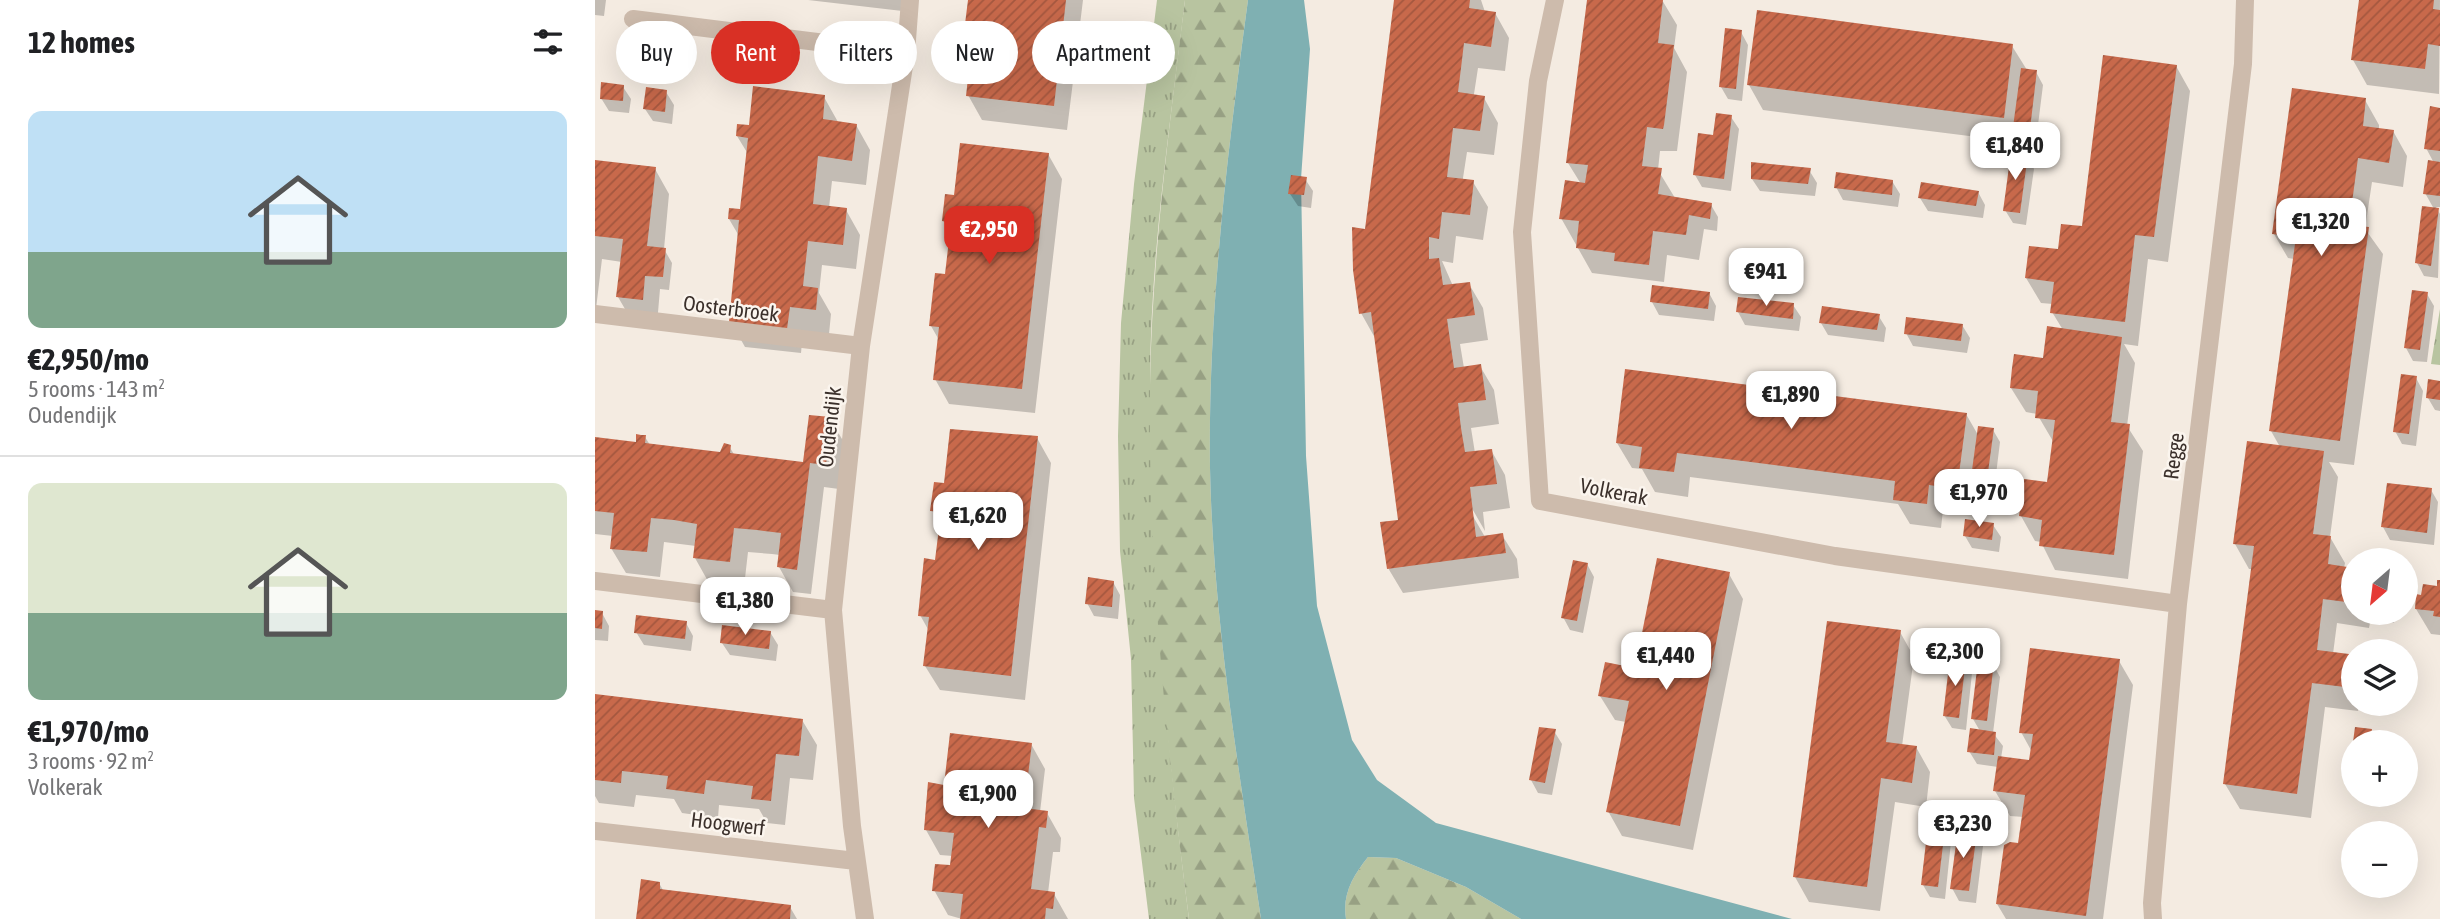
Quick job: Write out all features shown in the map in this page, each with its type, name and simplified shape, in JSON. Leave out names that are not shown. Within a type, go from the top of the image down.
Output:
[{"type":"street","name":"Oudendijk","points":[[908,21],[910,0]]},
{"type":"street","name":"Volkerak","points":[[1555,0],[1538,81],[1522,232],[1540,501],[1835,556],[2178,604]]},
{"type":"street","name":"Regge","points":[[2153,919],[2152,903],[2178,604],[2243,64],[2245,0]]},
{"type":"street","points":[[633,19],[814,42]]},
{"type":"street","name":"Oudendijk","points":[[865,919],[856,861],[833,610],[861,346],[901,84]]},
{"type":"street","name":"Oosterbroek","points":[[595,314],[861,346]]},
{"type":"street","points":[[595,582],[833,610]]},
{"type":"street","name":"Hoogwerf","points":[[595,831],[856,861]]},
{"type":"green space","points":[[1157,0],[1185,0],[1175,80],[1175,21],[1154,21]]},
{"type":"green space","points":[[1185,0],[1248,0],[1220,234],[1212,351],[1210,468],[1222,638],[1261,919],[1189,919],[1173,786],[1155,586],[1150,385],[1154,288]]},
{"type":"green space","points":[[1146,84],[1174,84],[1153,289],[1151,452],[1161,653],[1189,919],[1149,919],[1134,798],[1131,659],[1120,551],[1118,436],[1121,323]]},
{"type":"green space","points":[[2440,309],[2440,365],[2431,364]]},
{"type":"green space","points":[[1368,857],[1396,858],[1466,887],[1521,919],[1346,919],[1347,893]]},
{"type":"water","points":[[1248,0],[1304,0],[1310,49],[1301,179],[1306,456],[1317,606],[1352,740],[1377,780],[1436,823],[1792,919],[1521,919],[1466,887],[1396,858],[1368,857],[1347,893],[1346,919],[1261,919],[1222,638],[1210,468],[1212,351],[1220,234]]},
{"type":"building","points":[[968,0],[1066,0],[1064,21],[1032,21],[1032,84],[1056,84],[1054,106],[966,96],[967,84],[1018,84],[1018,21],[965,21]]},
{"type":"building","points":[[1394,0],[1470,0],[1469,8],[1496,12],[1491,47],[1464,43],[1458,92],[1485,96],[1480,131],[1453,128],[1447,177],[1474,180],[1470,215],[1442,212],[1439,239],[1429,237],[1429,259],[1439,258],[1443,285],[1470,282],[1475,315],[1447,319],[1454,368],[1481,364],[1486,400],[1458,403],[1461,428],[1465,452],[1492,449],[1497,484],[1470,487],[1476,537],[1503,533],[1506,553],[1387,569],[1380,522],[1398,520],[1371,312],[1359,314],[1353,270],[1352,227],[1365,229]]},
{"type":"building","points":[[1587,0],[1663,0],[1658,43],[1674,45],[1664,125],[1663,129],[1647,127],[1642,166],[1662,168],[1658,194],[1712,203],[1710,219],[1689,215],[1686,235],[1653,231],[1649,265],[1614,261],[1615,253],[1576,248],[1579,221],[1559,219],[1565,180],[1585,183],[1588,165],[1566,163]]},
{"type":"building","points":[[2359,0],[2434,0],[2433,9],[2440,10],[2440,46],[2428,44],[2425,69],[2351,60]]},
{"type":"building","points":[[1757,10],[2013,44],[2004,118],[1747,85]]},
{"type":"building","points":[[1725,28],[1742,30],[1736,89],[1719,87]]},
{"type":"building","points":[[2103,55],[2177,65],[2154,237],[2135,235],[2125,322],[2050,313],[2054,282],[2025,278],[2029,246],[2058,249],[2061,224],[2082,226]]},
{"type":"building","points":[[2021,68],[2037,70],[2030,129],[2013,127]]},
{"type":"building","points":[[601,82],[624,85],[623,101],[600,99]]},
{"type":"building","points":[[753,86],[825,95],[823,119],[857,124],[852,161],[818,156],[813,204],[847,208],[843,245],[808,241],[803,286],[818,288],[816,310],[790,307],[787,329],[729,322],[739,220],[728,219],[729,208],[740,209],[748,138],[736,136],[737,124],[749,125]]},
{"type":"building","points":[[646,87],[667,90],[665,112],[643,109]]},
{"type":"building","points":[[2292,88],[2366,98],[2363,126],[2394,130],[2389,163],[2358,158],[2349,225],[2369,227],[2340,441],[2269,431],[2296,237],[2272,234]]},
{"type":"building","points":[[2430,106],[2440,108],[2440,151],[2424,149]]},
{"type":"building","points":[[1716,113],[1732,115],[1724,179],[1693,175],[1698,133],[1713,135]]},
{"type":"building","points":[[960,143],[1049,153],[1022,389],[933,380],[939,327],[929,326],[935,273],[945,274],[951,223],[942,221],[945,194],[954,195]]},
{"type":"building","points":[[2011,152],[2028,154],[2020,213],[2003,211]]},
{"type":"building","points":[[595,160],[656,167],[647,246],[666,248],[663,277],[645,276],[643,300],[616,297],[623,239],[595,236]]},
{"type":"building","points":[[2428,160],[2440,162],[2440,196],[2423,194]]},
{"type":"building","points":[[1751,162],[1811,168],[1808,184],[1751,179]]},
{"type":"building","points":[[1836,172],[1893,180],[1892,195],[1834,188]]},
{"type":"building","points":[[1291,175],[1307,177],[1304,195],[1288,194]]},
{"type":"building","points":[[1921,182],[1979,191],[1976,206],[1918,198]]},
{"type":"building","points":[[2422,206],[2439,208],[2431,266],[2415,263]]},
{"type":"building","points":[[1652,285],[1710,292],[1708,309],[1650,302]]},
{"type":"building","points":[[2412,290],[2428,292],[2420,350],[2404,348]]},
{"type":"building","points":[[1738,297],[1794,303],[1793,319],[1736,312]]},
{"type":"building","points":[[1822,306],[1880,314],[1877,330],[1819,323]]},
{"type":"building","points":[[1906,317],[1963,324],[1961,341],[1904,334]]},
{"type":"building","points":[[2047,326],[2122,337],[2111,422],[2130,424],[2114,555],[2039,546],[2042,520],[2019,516],[2024,479],[2047,482],[2055,420],[2035,418],[2038,391],[2010,388],[2014,354],[2043,358]]},
{"type":"building","points":[[1625,369],[1967,413],[1957,489],[1929,485],[1927,504],[1893,500],[1895,481],[1677,453],[1674,472],[1639,468],[1642,447],[1616,443]]},
{"type":"building","points":[[2401,374],[2417,376],[2409,434],[2393,432]]},
{"type":"building","points":[[2428,379],[2440,381],[2440,400],[2426,398]]},
{"type":"building","points":[[809,415],[831,417],[826,465],[810,463],[797,570],[777,567],[781,533],[734,528],[730,562],[693,558],[697,524],[674,520],[651,518],[647,552],[610,549],[614,513],[595,511],[595,437],[636,442],[636,434],[646,435],[645,443],[720,452],[724,443],[731,445],[730,453],[803,462]]},
{"type":"building","points":[[1978,426],[1994,428],[1986,487],[1970,485]]},
{"type":"building","points":[[950,429],[1038,436],[1011,676],[923,666],[929,617],[918,616],[924,558],[935,560],[941,512],[930,511],[934,482],[944,483]]},
{"type":"building","points":[[2247,441],[2324,451],[2313,534],[2331,536],[2328,564],[2341,566],[2341,601],[2323,599],[2317,650],[2341,653],[2341,687],[2312,683],[2297,794],[2223,784],[2254,546],[2233,544]]},
{"type":"building","points":[[2387,483],[2432,488],[2427,533],[2381,527]]},
{"type":"building","points":[[1965,519],[1994,523],[1992,540],[1963,536]]},
{"type":"building","points":[[1657,558],[1730,572],[1680,826],[1606,812],[1629,701],[1598,696],[1605,662],[1635,668]]},
{"type":"building","points":[[1573,560],[1588,563],[1577,621],[1561,618]]},
{"type":"building","points":[[1088,577],[1114,581],[1112,607],[1085,604]]},
{"type":"building","points":[[2437,580],[2440,580],[2440,617],[2433,616],[2434,611],[2419,609],[2419,595],[2423,584],[2437,586]]},
{"type":"building","points":[[595,610],[603,611],[602,629],[595,628]]},
{"type":"building","points":[[636,615],[687,621],[685,639],[634,633]]},
{"type":"building","points":[[1827,621],[1901,630],[1886,742],[1917,746],[1912,783],[1881,778],[1867,887],[1793,877]]},
{"type":"building","points":[[722,625],[771,631],[769,649],[720,643]]},
{"type":"building","points":[[2030,648],[2120,659],[2086,916],[1996,904],[2004,845],[2010,842],[2018,843],[2025,795],[1993,791],[1998,756],[2029,760],[2033,734],[2019,733]]},
{"type":"building","points":[[1950,657],[1966,659],[1959,718],[1943,716]]},
{"type":"building","points":[[1978,661],[1994,662],[1987,721],[1971,719]]},
{"type":"building","points":[[595,694],[803,719],[799,756],[776,754],[771,801],[751,799],[753,786],[706,780],[704,794],[666,789],[668,776],[622,771],[621,783],[595,780]]},
{"type":"building","points":[[1539,727],[1556,729],[1545,783],[1529,780]]},
{"type":"building","points":[[2355,727],[2372,729],[2372,730],[2355,730]]},
{"type":"building","points":[[1970,728],[1996,732],[1994,755],[1967,752]]},
{"type":"building","points":[[950,733],[1032,743],[1024,808],[1048,811],[1046,828],[1039,827],[1031,889],[1055,892],[1053,909],[1046,908],[1045,919],[960,919],[963,894],[932,891],[935,864],[950,865],[954,833],[924,830],[928,782],[944,785]]},
{"type":"building","points":[[1928,825],[1945,828],[1938,887],[1921,885]]},
{"type":"building","points":[[1958,829],[1977,832],[1969,891],[1950,889]]},
{"type":"building","points":[[641,879],[660,882],[660,889],[791,905],[790,919],[636,919]]}]
